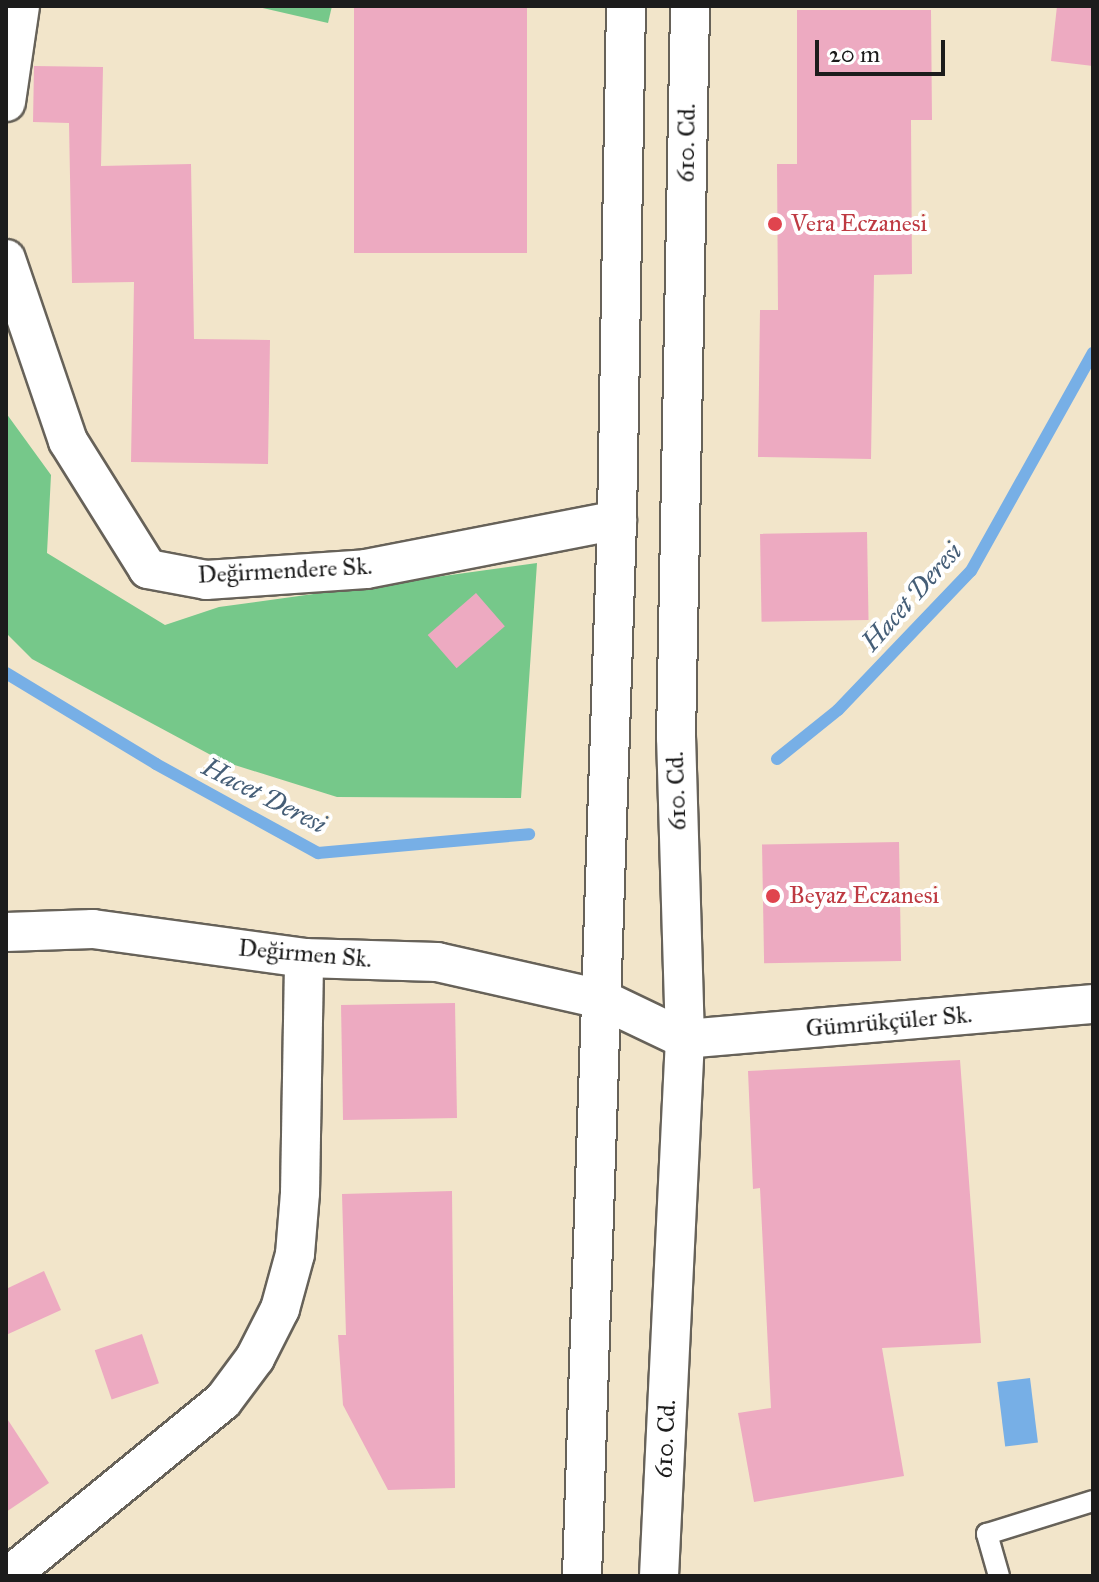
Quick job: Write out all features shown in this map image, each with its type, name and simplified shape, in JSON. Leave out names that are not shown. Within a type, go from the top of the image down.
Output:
[{"type":"street","points":[[6,102],[20,6]]},
{"type":"street","points":[[582,1576],[617,520],[626,6]]},
{"type":"street","name":"610. Cd.","points":[[659,1576],[685,1039],[676,738],[690,6]]},
{"type":"street","name":"Değirmendere Sk.","points":[[6,259],[68,441],[148,569],[206,580],[366,569],[617,520]]},
{"type":"street","name":"Değirmen Sk.","points":[[6,932],[93,929],[304,958],[437,962],[601,999],[685,1039]]},
{"type":"street","points":[[9,1576],[223,1401],[255,1358],[280,1309],[295,1254],[300,1193],[304,958]]},
{"type":"street","name":"Gümrükçüler Sk.","points":[[685,1039],[1093,1004]]},
{"type":"lane","points":[[999,1576],[987,1534],[1093,1501]]},
{"type":"green space","points":[[254,6],[332,6],[328,23]]},
{"type":"green space","points":[[6,413],[51,475],[47,553],[165,625],[219,607],[537,563],[521,798],[337,797],[222,761],[32,659],[6,633]]},
{"type":"water","points":[[1030,1378],[1038,1443],[1005,1447],[997,1382]]},
{"type":"building","points":[[354,6],[527,6],[527,253],[354,253]]},
{"type":"building","points":[[1057,6],[1093,6],[1093,66],[1051,61]]},
{"type":"building","points":[[797,10],[931,10],[932,120],[911,120],[912,274],[874,275],[871,459],[758,457],[760,310],[778,310],[777,164],[797,164]]},
{"type":"building","points":[[34,66],[103,67],[101,166],[191,164],[194,339],[270,340],[268,464],[131,462],[134,282],[72,283],[69,123],[33,122]]},
{"type":"building","points":[[867,532],[869,620],[762,622],[760,534]]},
{"type":"building","points":[[476,593],[505,626],[457,668],[428,635]]},
{"type":"building","points":[[899,842],[901,961],[764,963],[762,844]]},
{"type":"building","points":[[455,1003],[457,1118],[343,1120],[341,1005]]},
{"type":"building","points":[[960,1060],[981,1343],[882,1348],[904,1476],[754,1502],[738,1413],[771,1408],[760,1188],[753,1189],[748,1071]]},
{"type":"building","points":[[452,1191],[455,1488],[388,1490],[343,1405],[338,1335],[346,1335],[342,1194]]},
{"type":"building","points":[[44,1271],[61,1310],[6,1335],[6,1289]]},
{"type":"building","points":[[142,1334],[159,1383],[112,1399],[95,1350]]},
{"type":"building","points":[[6,1417],[49,1483],[6,1512]]},
{"type":"waterway","name":"Hacet Deresi","points":[[777,759],[838,710],[971,571],[1093,353]]},
{"type":"waterway","name":"Hacet Deresi","points":[[6,673],[156,764],[318,853],[529,834]]},
{"type":"place","name":"Vera Eczanesi","points":[[775,224]]},
{"type":"place","name":"Beyaz Eczanesi","points":[[773,896]]}]
